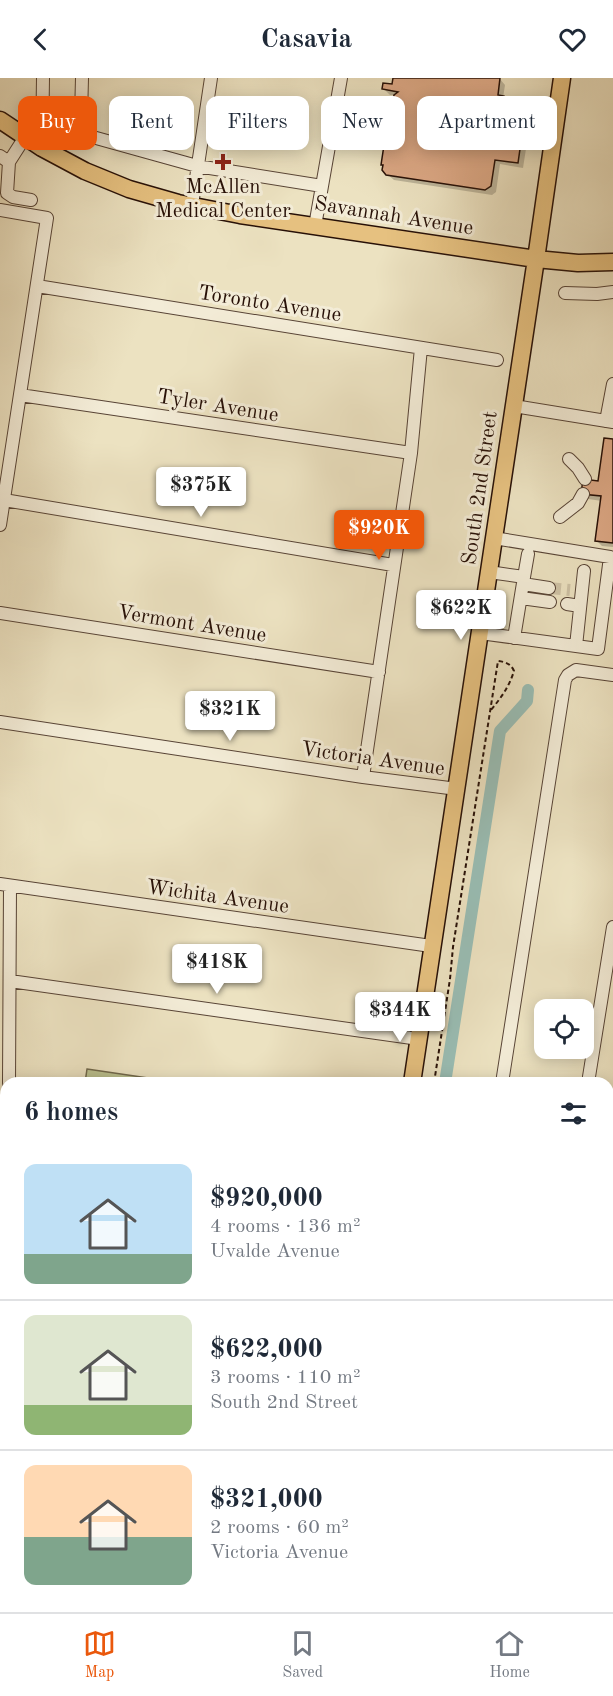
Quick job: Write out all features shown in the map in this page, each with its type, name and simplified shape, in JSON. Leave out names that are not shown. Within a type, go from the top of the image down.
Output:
[{"type":"main road","name":"South 2nd Street","points":[[413,1077],[562,78]]},
{"type":"main road","name":"Savannah Avenue","points":[[0,120],[18,132]]},
{"type":"main road","name":"Savannah Avenue","points":[[46,150],[85,171],[129,189],[240,215],[536,259],[578,263],[613,262]]},
{"type":"street","points":[[43,78],[43,96]]},
{"type":"street","points":[[82,78],[81,117],[89,136],[197,166],[322,186]]},
{"type":"street","points":[[192,205],[211,78]]},
{"type":"street","points":[[315,226],[341,78]]},
{"type":"street","points":[[18,145],[5,159],[7,193],[13,197],[31,200]]},
{"type":"street","points":[[0,210],[48,218],[0,525]]},
{"type":"street","name":"Toronto Avenue","points":[[37,286],[497,360]]},
{"type":"street","points":[[565,293],[613,292]]},
{"type":"street","points":[[363,777],[411,453],[421,348]]},
{"type":"street","points":[[514,406],[609,422],[613,384]]},
{"type":"street","name":"Tyler Avenue","points":[[20,395],[411,453]]},
{"type":"street","points":[[569,459],[585,479]]},
{"type":"street","points":[[560,517],[578,502],[583,494]]},
{"type":"street","points":[[4,500],[393,566]]},
{"type":"street","points":[[480,633],[598,649],[610,557],[494,538]]},
{"type":"street","points":[[514,638],[528,554]]},
{"type":"street","points":[[576,646],[573,605],[584,571]]},
{"type":"street","points":[[489,572],[549,588]]},
{"type":"street","points":[[521,598],[550,602]]},
{"type":"street","name":"Vermont Avenue","points":[[0,613],[379,672]]},
{"type":"street","points":[[503,1077],[565,680],[567,675],[576,670],[613,675]]},
{"type":"street","name":"Victoria Avenue","points":[[0,722],[457,789]]},
{"type":"street","points":[[5,885],[10,981],[9,1077]]},
{"type":"street","name":"Wichita Avenue","points":[[5,885],[431,946]]},
{"type":"street","points":[[589,1077],[613,927]]},
{"type":"street","points":[[10,981],[418,1039]]},
{"type":"path","points":[[435,1077],[490,711],[498,661],[505,662],[512,666],[513,676],[509,687],[490,711]]},
{"type":"green space","points":[[87,1069],[141,1077],[86,1077]]},
{"type":"building","points":[[393,78],[500,78],[498,95],[504,96],[417,96],[417,150],[520,150],[518,163],[495,160],[491,186],[485,190],[386,175],[381,165],[383,150],[405,150],[405,96],[394,96],[398,92],[382,89],[383,83],[392,84]]},
{"type":"building","points":[[604,438],[613,439],[613,543],[595,541],[601,496],[581,494],[583,479],[598,481]]},
{"type":"waterway","points":[[446,1077],[500,731],[527,701],[528,690]]},
{"type":"tunnel","points":[[549,588],[570,590]]},
{"type":"place","name":"McAllen Medical Center","points":[[223,162]]}]
